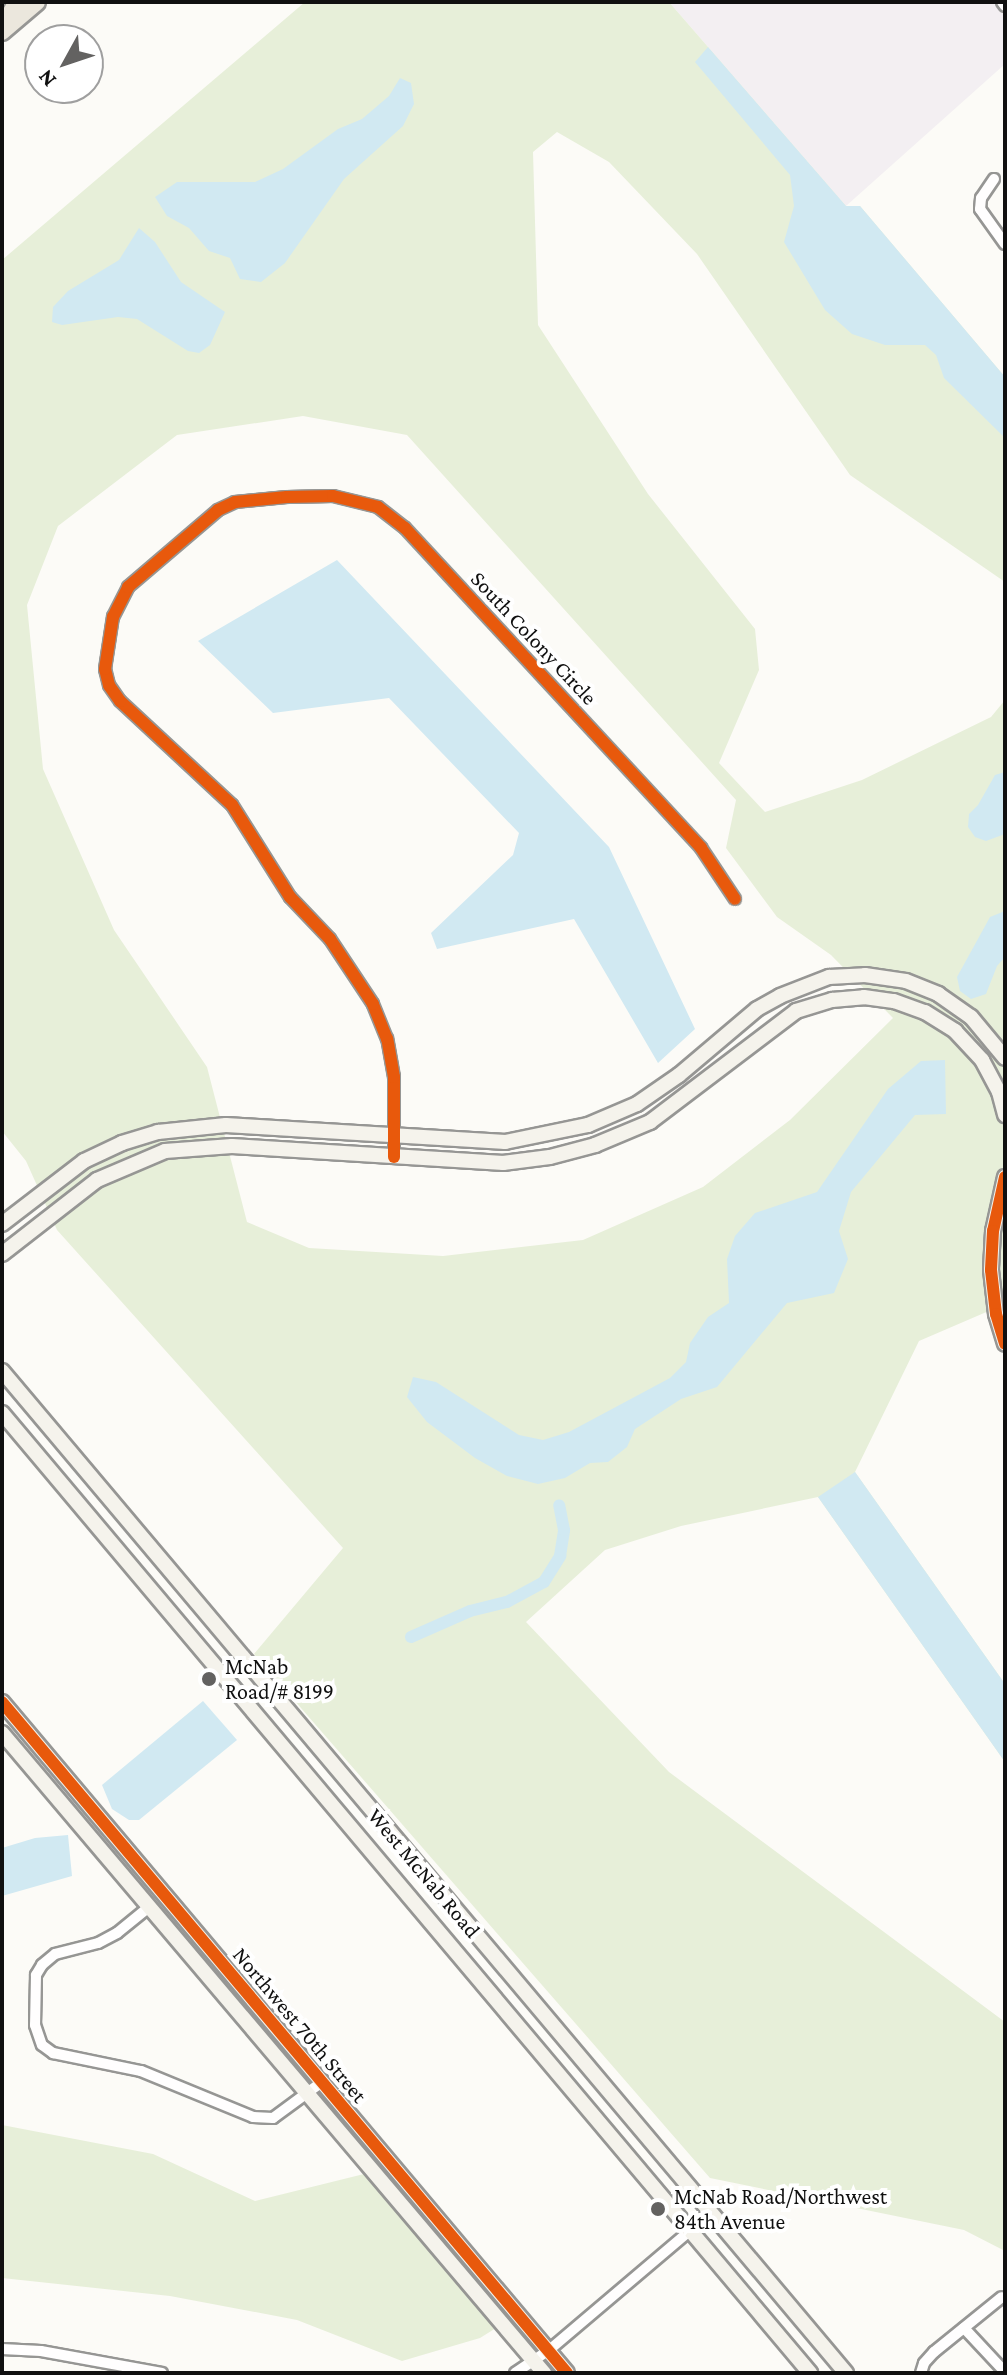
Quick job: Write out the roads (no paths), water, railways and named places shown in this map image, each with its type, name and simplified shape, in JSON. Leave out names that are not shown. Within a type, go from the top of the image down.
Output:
[{"type":"main road","points":[[2,29],[17,2]]},
{"type":"main road","points":[[2,29],[37,2]]},
{"type":"street","points":[[994,179],[981,198],[980,209],[1005,244]]},
{"type":"street","name":"South Colony Circle","points":[[394,1157],[394,1077],[387,1039],[373,1004],[353,969],[290,897],[232,805],[120,701],[109,685],[105,669],[113,617],[128,587],[218,510],[235,502],[333,496],[378,507],[405,528],[701,848],[735,899]]},
{"type":"street","points":[[2,1224],[84,1161],[122,1143],[192,1127],[301,1129],[505,1142],[588,1125],[637,1104],[679,1075],[757,1009],[780,996],[829,977],[865,975],[906,981],[938,994],[971,1017],[1005,1058]]},
{"type":"street","points":[[780,996],[808,1007]]},
{"type":"street","points":[[2,1254],[66,1201],[129,1163],[165,1151],[199,1147],[300,1150],[503,1163],[550,1157],[595,1145],[650,1122],[769,1028],[808,1007],[864,997],[894,1001],[925,1012],[955,1031],[982,1060],[999,1092],[1005,1115]]},
{"type":"street","points":[[300,1150],[301,1129]]},
{"type":"street","points":[[1005,1177],[993,1231],[991,1270],[996,1314],[1005,1344]]},
{"type":"street","name":"West McNab Road","points":[[2,1371],[846,2373]]},
{"type":"street","name":"West McNab Road","points":[[2,1413],[692,2229],[810,2373]]},
{"type":"street","name":"Northwest 70th Street","points":[[2,1702],[567,2373]]},
{"type":"street","name":"Northwest 70th Street","points":[[2,1733],[544,2373]]},
{"type":"street","points":[[149,1907],[117,1933],[98,1943],[55,1954],[42,1965],[36,1975],[35,2025],[42,2045],[53,2053],[141,2071],[253,2117],[273,2118],[322,2082]]},
{"type":"street","points":[[515,2373],[548,2351],[712,2212]]},
{"type":"street","points":[[921,2373],[924,2363],[1002,2297]]},
{"type":"street","points":[[964,2328],[1005,2372]]},
{"type":"street","points":[[2,2349],[41,2351],[117,2369],[162,2373]]},
{"type":"water","points":[[708,47],[846,206],[860,206],[1005,377],[1005,438],[944,378],[936,355],[925,345],[885,345],[852,334],[825,310],[784,242],[794,206],[790,175],[695,62]]},
{"type":"water","points":[[400,78],[411,83],[414,104],[403,126],[344,179],[285,263],[261,282],[240,279],[230,258],[209,251],[189,228],[167,216],[155,197],[177,182],[255,182],[283,169],[338,129],[362,119],[389,96]]},
{"type":"water","points":[[139,228],[155,242],[181,282],[225,312],[210,345],[199,353],[188,351],[137,319],[118,317],[62,325],[52,322],[53,307],[68,291],[119,260]]},
{"type":"water","points":[[337,560],[609,847],[695,1029],[658,1063],[574,919],[437,949],[431,933],[513,855],[519,833],[389,698],[273,713],[198,641]]},
{"type":"water","points":[[1005,772],[1005,834],[986,841],[975,837],[968,827],[969,814],[978,805],[995,775]]},
{"type":"water","points":[[1005,911],[1005,957],[997,966],[986,994],[971,999],[960,991],[957,977],[990,917]]},
{"type":"water","points":[[945,1060],[946,1114],[915,1115],[851,1192],[839,1231],[848,1259],[834,1293],[787,1303],[717,1387],[681,1399],[635,1429],[627,1447],[608,1462],[590,1463],[565,1478],[538,1484],[507,1476],[475,1458],[427,1422],[407,1397],[413,1377],[436,1382],[519,1435],[543,1440],[569,1432],[670,1378],[686,1362],[690,1343],[708,1317],[729,1303],[727,1259],[735,1236],[755,1213],[817,1192],[888,1089],[921,1061]]},
{"type":"water","points":[[855,1472],[1005,1684],[1005,1762],[818,1497]]},
{"type":"water","points":[[203,1701],[237,1740],[139,1820],[129,1820],[112,1809],[102,1785]]},
{"type":"water","points":[[68,1835],[72,1876],[2,1896],[2,1848],[35,1838]]},
{"type":"waterway","points":[[411,1637],[470,1611],[507,1602],[544,1582],[560,1556],[564,1530],[559,1505]]},
{"type":"place","name":"McNab Road/# 8199","points":[[209,1679]]},
{"type":"place","name":"McNab Road/Northwest 84th Avenue","points":[[658,2209]]}]
